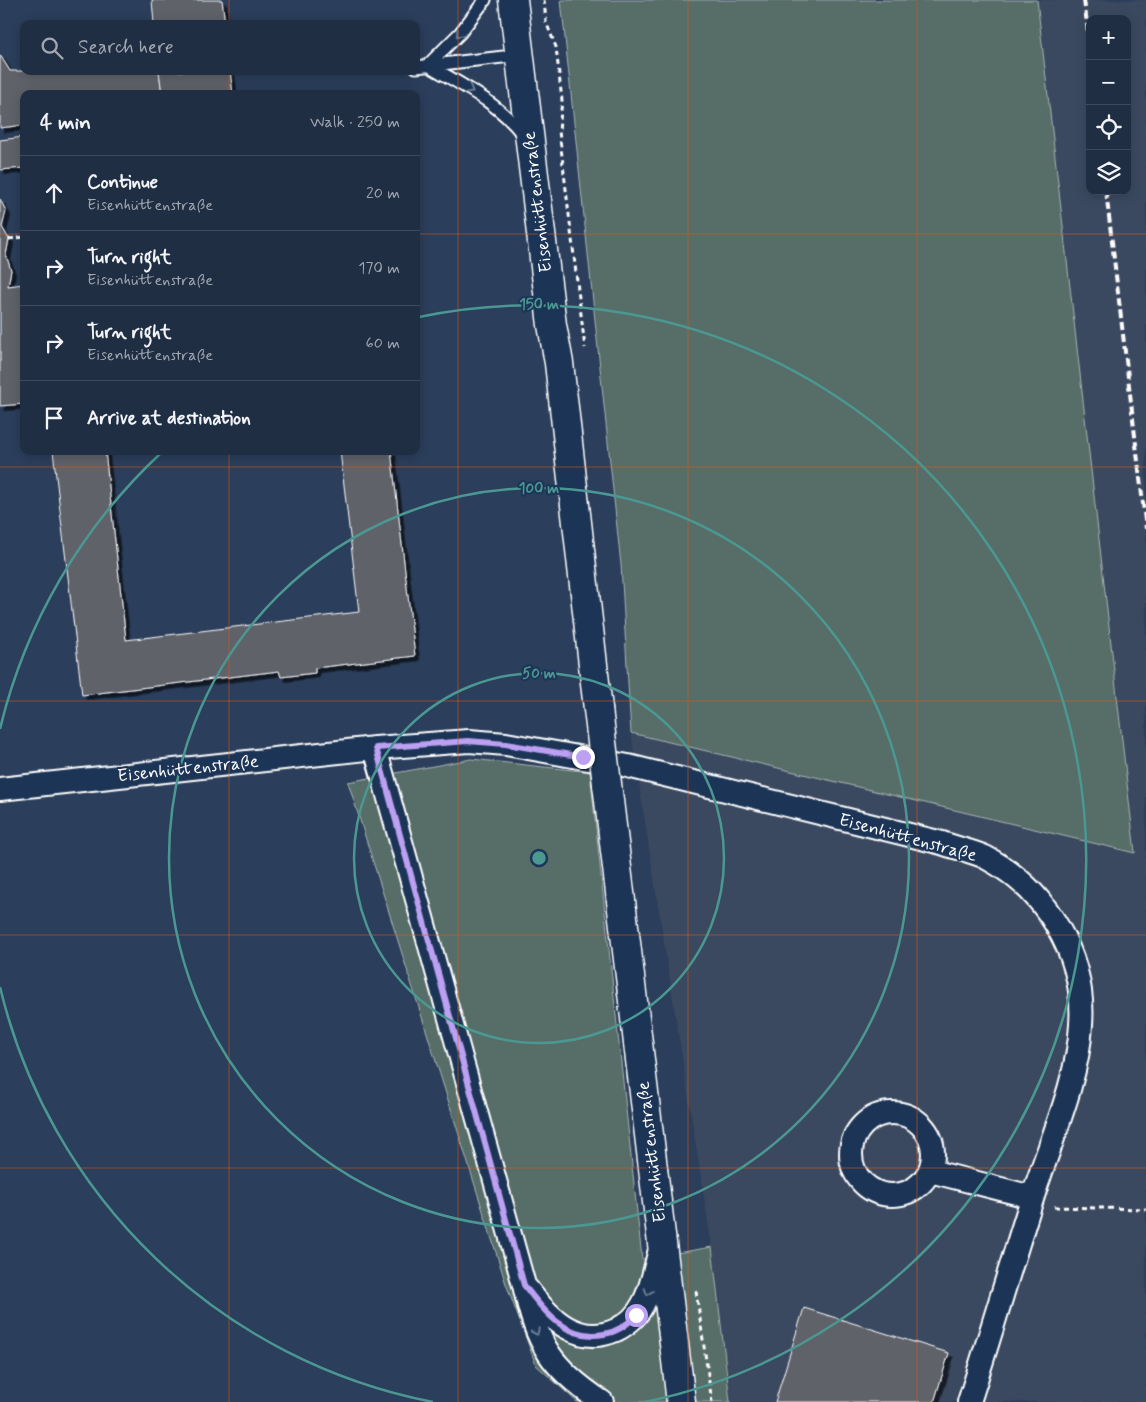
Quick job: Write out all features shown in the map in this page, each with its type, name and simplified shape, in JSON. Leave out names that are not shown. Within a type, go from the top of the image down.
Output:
[{"type":"street","name":"Eisenhüttenstraße","points":[[512,0],[558,363],[681,1402]]},
{"type":"street","name":"Eisenhüttenstraße","points":[[0,789],[376,748],[468,741],[506,744],[592,759],[670,776],[942,844],[984,857],[1012,875],[1037,898],[1061,930],[1082,991],[1081,1026],[1069,1088],[1031,1202],[969,1402]]},
{"type":"street","name":"Eisenhüttenstraße","points":[[376,748],[524,1285],[532,1321],[550,1357],[571,1378],[602,1402]]},
{"type":"street","points":[[930,1171],[1031,1202]]},
{"type":"street","name":"Eisenhüttenstraße","points":[[524,1285],[543,1310],[567,1329],[587,1335],[609,1333],[631,1321],[643,1305],[662,1245]]},
{"type":"lane","points":[[428,65],[460,33],[485,0]]},
{"type":"lane","points":[[420,66],[520,55]]},
{"type":"lane","points":[[428,65],[490,102],[511,119],[530,144]]},
{"type":"path","points":[[9,239],[20,238]]},
{"type":"path","points":[[1031,1202],[1146,1209]]},
{"type":"shaded area","points":[[1037,0],[1146,0],[1146,1402],[730,1402],[712,1247],[631,733],[1134,852]]},
{"type":"green space","points":[[561,0],[1037,0],[1135,853],[631,733],[621,565]]},
{"type":"green space","points":[[471,759],[590,772],[642,1259],[712,1247],[730,1402],[577,1402],[536,1365],[506,1284],[348,782]]},
{"type":"building","points":[[152,0],[222,0],[224,20],[154,20]]},
{"type":"building","points":[[0,55],[10,71],[20,71],[20,75],[160,75],[161,90],[20,90],[20,126],[0,128]]},
{"type":"building","points":[[160,75],[231,75],[232,90],[161,90]]},
{"type":"building","points":[[20,138],[20,168],[0,170],[0,140]]},
{"type":"building","points":[[0,199],[6,211],[2,227],[9,239],[6,255],[11,270],[8,286],[20,284],[20,404],[0,406]]},
{"type":"building","points":[[53,455],[105,455],[126,640],[359,612],[340,455],[391,455],[415,656],[315,668],[315,673],[281,677],[279,671],[82,695]]},
{"type":"building","points":[[804,1308],[949,1353],[934,1402],[775,1402]]},
{"type":"railway","points":[[1084,0],[1086,16]]},
{"type":"railway","points":[[1106,195],[1146,529]]},
{"type":"route","points":[[583,757],[506,744],[468,741],[376,748],[524,1285],[543,1310],[555,1321],[577,1334],[598,1335],[609,1333],[624,1326],[636,1315]]}]
